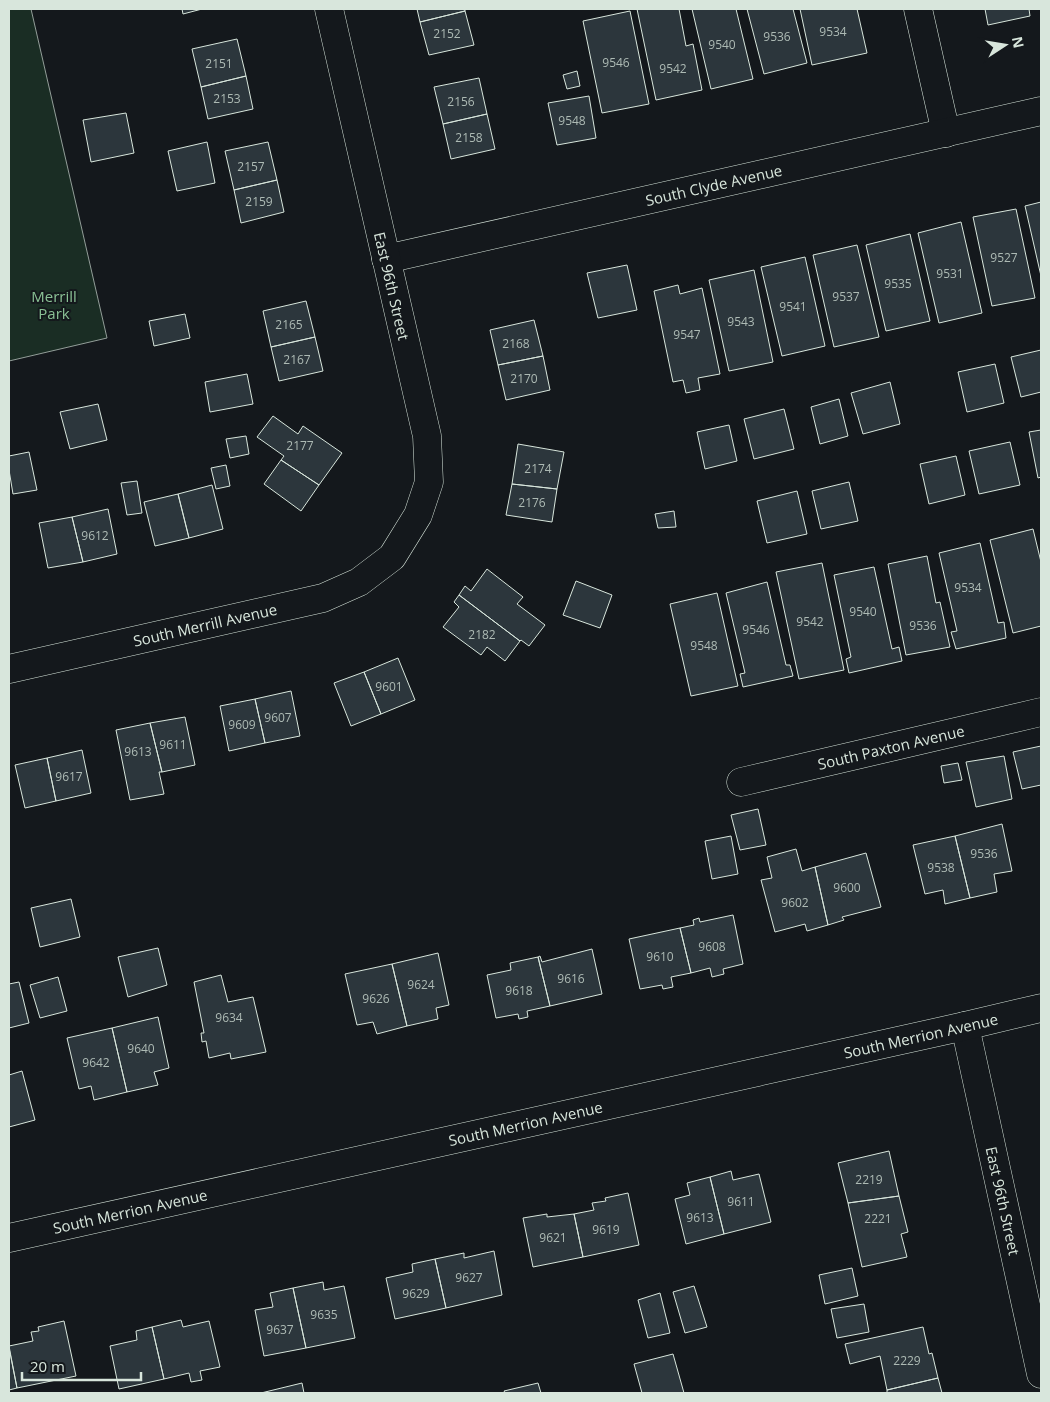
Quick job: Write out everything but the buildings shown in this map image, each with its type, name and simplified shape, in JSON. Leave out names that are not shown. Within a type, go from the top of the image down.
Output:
[{"type":"street","name":"East 96th Street","points":[[329,9],[427,436],[429,482],[418,515],[392,557]]},
{"type":"street","points":[[918,9],[946,133]]},
{"type":"street","name":"South Clyde Avenue","points":[[386,259],[1041,111]]},
{"type":"street","name":"South Merrill Avenue","points":[[9,669],[323,598],[359,582],[392,557]]},
{"type":"street","name":"South Paxton Avenue","points":[[741,782],[1041,712]]},
{"type":"street","name":"South Merrion Avenue","points":[[9,1238],[1041,1008]]},
{"type":"street","name":"East 96th Street","points":[[964,1026],[1041,1374]]},
{"type":"green space","name":"Merrill Park","points":[[9,9],[31,9],[107,338],[9,361]]}]
